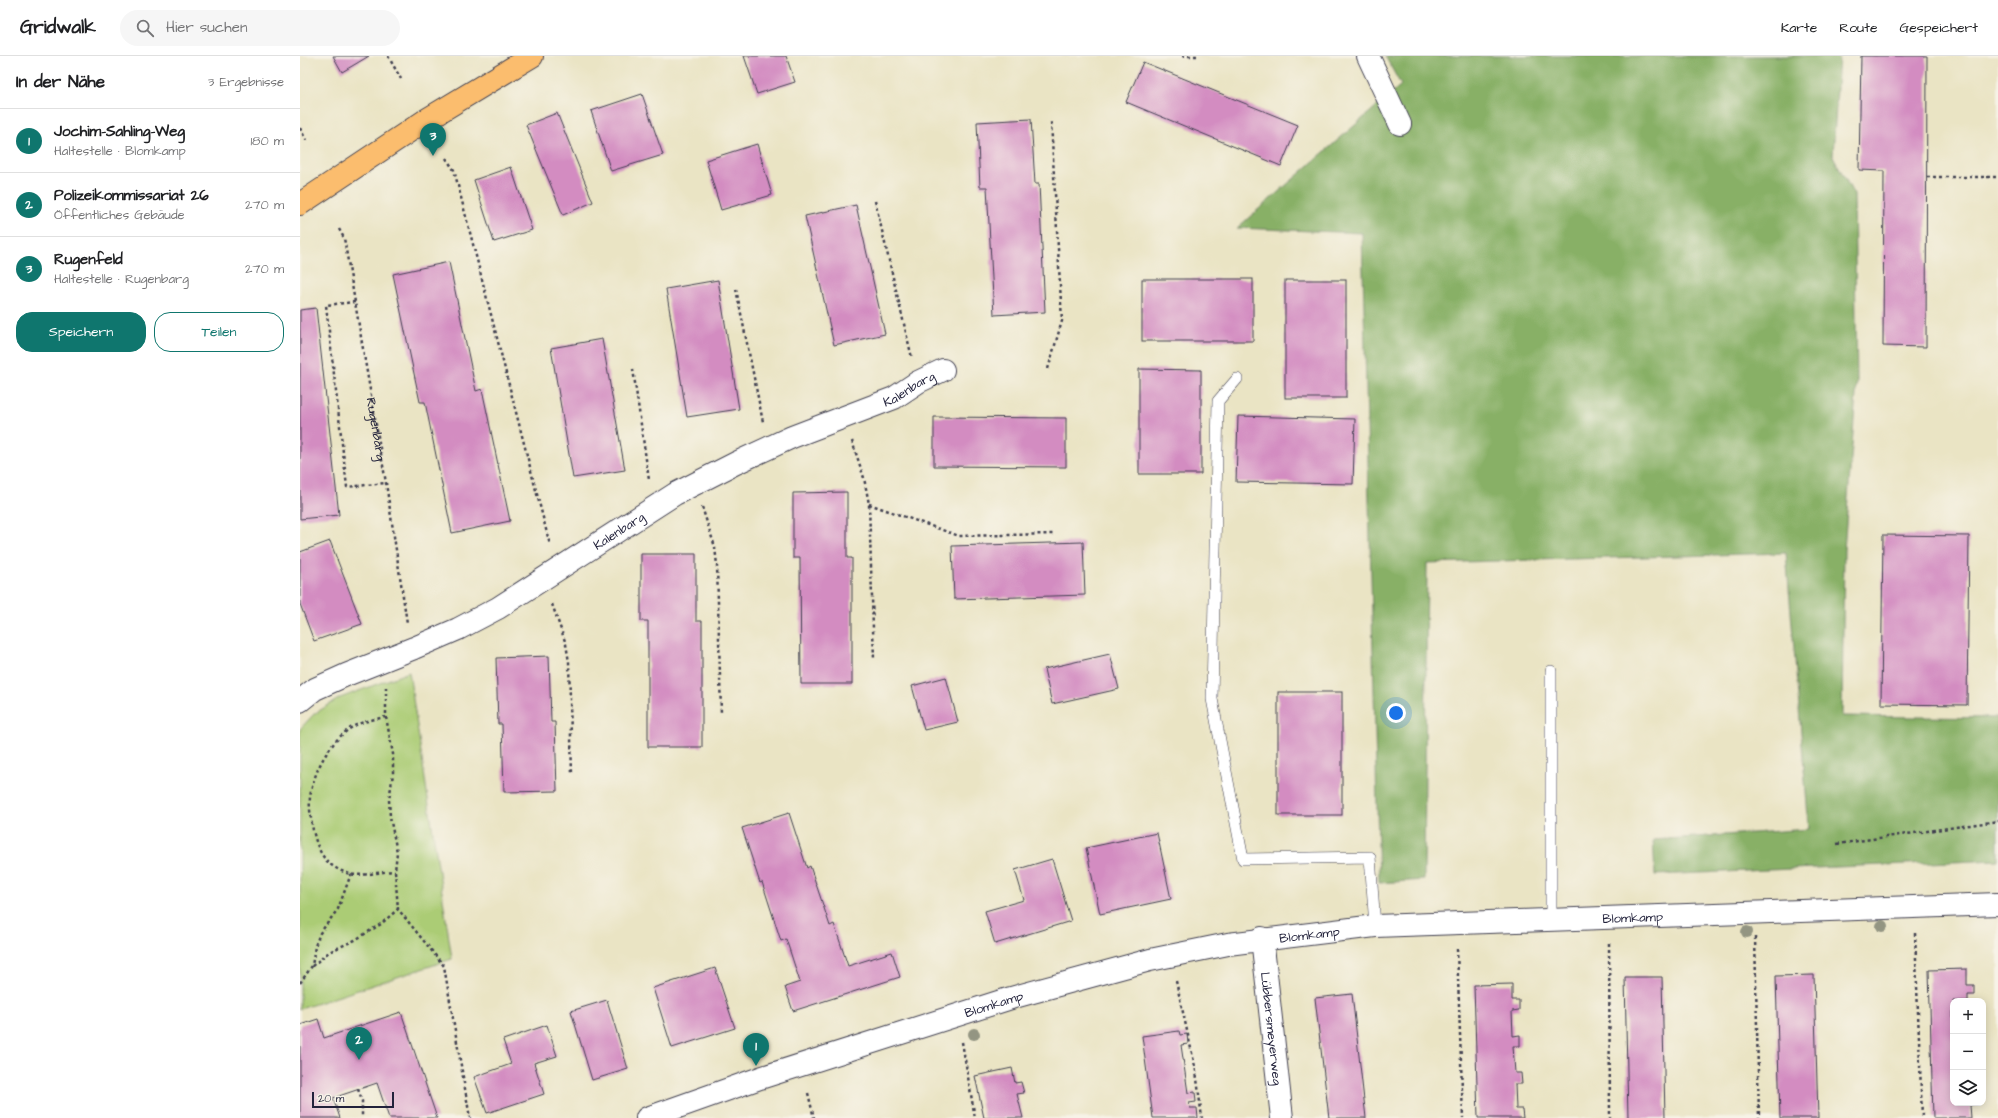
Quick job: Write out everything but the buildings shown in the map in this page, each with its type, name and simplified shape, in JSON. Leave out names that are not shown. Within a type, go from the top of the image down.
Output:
[{"type":"main road","points":[[300,204],[426,120],[532,56]]},
{"type":"street","points":[[1368,56],[1400,124]]},
{"type":"street","name":"Kalenbarg","points":[[300,702],[316,690],[346,675],[414,648],[498,608],[675,494],[792,437],[894,398],[918,382],[943,370]]},
{"type":"street","name":"Blomkamp","points":[[647,1118],[760,1078],[1011,998],[1150,960],[1262,938],[1375,926],[1551,918],[1998,904]]},
{"type":"street","name":"Lübbersmeyerweg","points":[[1262,938],[1282,1118]]},
{"type":"lane","points":[[1237,379],[1218,401],[1212,699],[1243,859],[1370,857],[1375,926]]},
{"type":"lane","points":[[1551,671],[1551,918]]},
{"type":"path","points":[[388,56],[401,78]]},
{"type":"path","points":[[1182,56],[1198,56]]},
{"type":"path","points":[[1048,369],[1062,320],[1051,121]]},
{"type":"path","points":[[300,128],[306,140]]},
{"type":"path","points":[[446,158],[454,170],[550,546]]},
{"type":"path","points":[[1927,177],[1998,177]]},
{"type":"path","points":[[875,201],[918,382]]},
{"type":"path","name":"Rugenbarg","points":[[339,229],[344,238],[386,483],[408,624]]},
{"type":"path","points":[[736,289],[763,423]]},
{"type":"path","points":[[355,302],[326,305],[347,487],[386,483]]},
{"type":"path","points":[[633,369],[650,483]]},
{"type":"path","points":[[850,436],[864,478],[869,504],[874,660]]},
{"type":"path","points":[[869,504],[959,536],[1054,534]]},
{"type":"path","points":[[702,506],[715,547],[717,565],[721,714]]},
{"type":"path","points":[[551,601],[566,644],[569,662],[572,774]]},
{"type":"path","points":[[386,683],[386,717],[393,754],[393,774],[389,800],[390,817],[397,852],[395,870],[398,909],[444,966],[470,1118]]},
{"type":"path","points":[[386,717],[354,726],[337,740],[323,758],[314,779],[310,798],[311,819],[315,841],[322,856],[335,867],[351,874],[395,870]]},
{"type":"path","points":[[1837,844],[1998,821]]},
{"type":"path","points":[[312,966],[315,946],[320,933],[338,909],[351,874]]},
{"type":"path","points":[[1914,907],[1922,1118]]},
{"type":"path","points":[[300,983],[312,966],[329,952],[355,940],[381,924],[398,909]]},
{"type":"path","points":[[1754,912],[1759,1118]]},
{"type":"path","points":[[1610,916],[1610,1118]]},
{"type":"path","points":[[1456,923],[1463,1118]]},
{"type":"path","points":[[1176,981],[1196,1071],[1202,1118]]},
{"type":"path","points":[[962,1042],[974,1118]]},
{"type":"path","points":[[358,1089],[362,1101],[362,1118]]},
{"type":"path","points":[[808,1093],[814,1118]]},
{"type":"green space","points":[[1385,56],[1839,56],[1833,156],[1854,195],[1857,381],[1844,550],[1842,716],[1998,718],[1998,860],[1655,875],[1653,840],[1809,829],[1786,553],[1427,563],[1424,880],[1379,883],[1362,233],[1237,228],[1401,85]]},
{"type":"green space","points":[[409,672],[452,959],[300,1009],[300,729],[314,714],[340,698]]},
{"type":"place","name":"Rugenfeld","points":[[433,156]]},
{"type":"place","name":"Polizeikommissariat 26","points":[[359,1060]]},
{"type":"place","name":"Jochim-Sahling-Weg","points":[[756,1066]]}]
